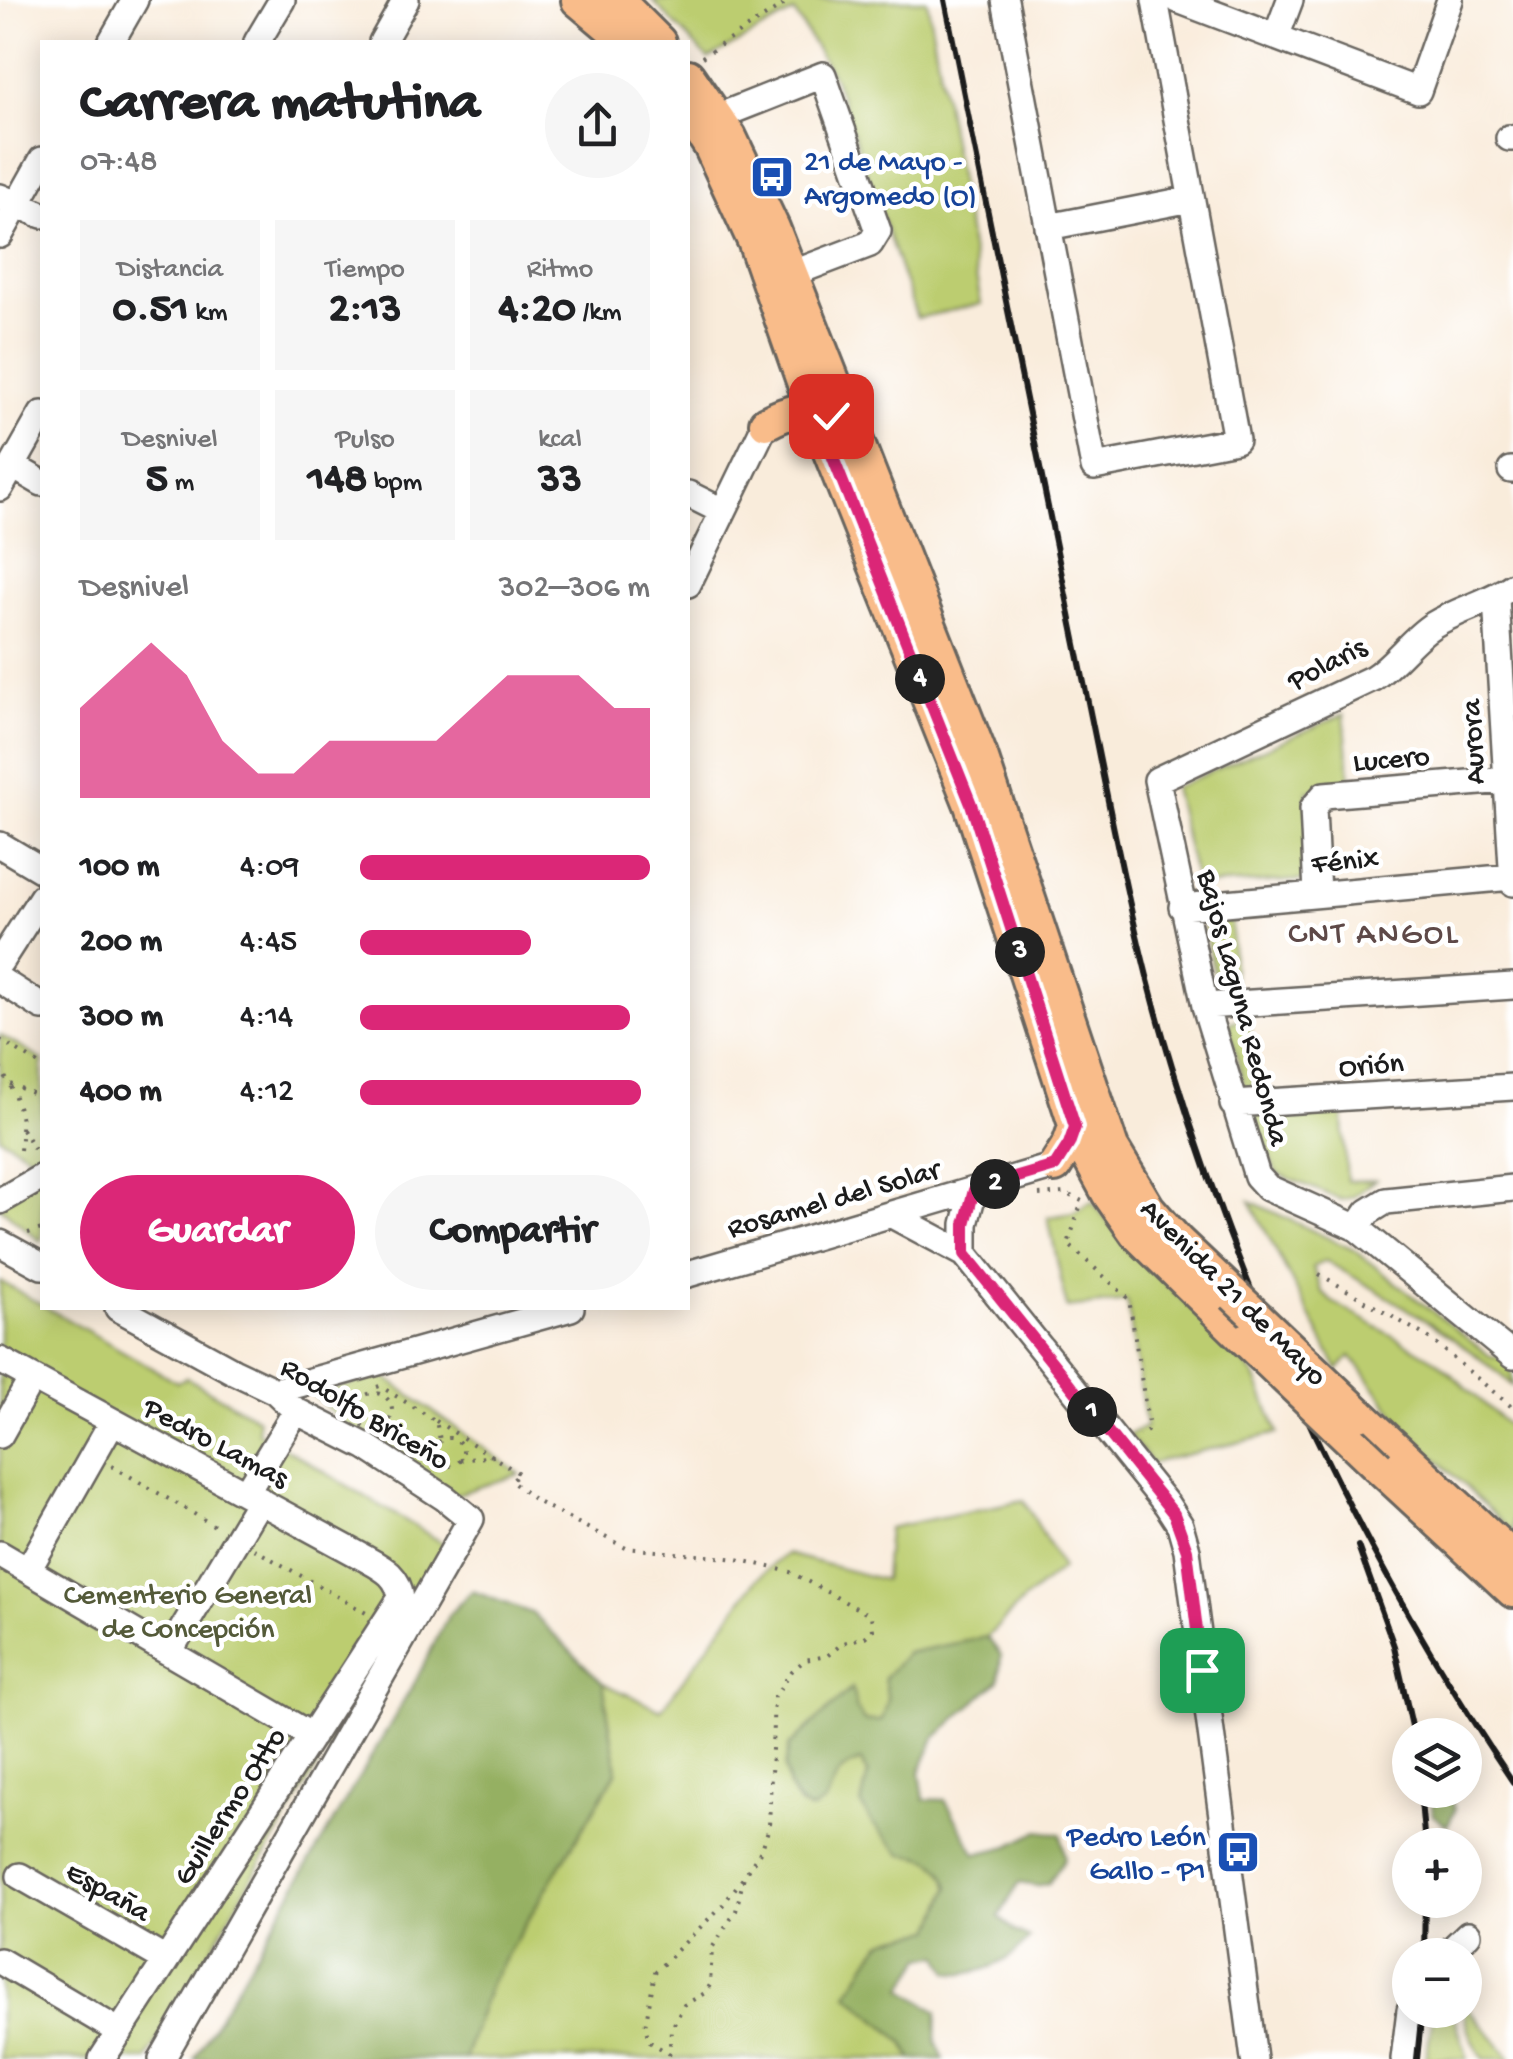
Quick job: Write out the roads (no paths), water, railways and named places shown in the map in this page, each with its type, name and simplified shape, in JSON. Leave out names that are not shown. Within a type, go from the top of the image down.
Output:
[{"type":"main road","points":[[578,0],[626,40]]},
{"type":"main road","points":[[617,0],[657,40]]},
{"type":"main road","name":"Avenida 21 de Mayo","points":[[699,73],[702,114],[754,241],[814,410],[978,823],[1075,1127],[1089,1187],[1513,1591]]},
{"type":"main road","name":"Avenida 21 de Mayo","points":[[702,114],[760,196],[791,274],[993,788],[1112,1148],[1148,1208],[1177,1240],[1513,1558]]},
{"type":"main road","points":[[766,423],[790,340]]},
{"type":"main road","points":[[766,423],[791,412],[814,410],[831,416],[850,430]]},
{"type":"main road","points":[[1055,1166],[1075,1127]]},
{"type":"main road","points":[[1055,1166],[1076,1166],[1089,1187]]},
{"type":"street","points":[[112,40],[135,0]]},
{"type":"street","points":[[258,40],[282,0]]},
{"type":"street","points":[[383,40],[406,0]]},
{"type":"street","points":[[1006,0],[1094,467],[1236,440],[1155,0]]},
{"type":"street","points":[[1178,0],[1418,91],[1450,0]]},
{"type":"street","points":[[1276,37],[1290,0]]},
{"type":"street","points":[[702,114],[823,76],[878,231],[870,244],[791,274]]},
{"type":"street","points":[[0,235],[6,203],[40,162]]},
{"type":"street","points":[[1048,227],[1192,199]]},
{"type":"street","points":[[6,203],[40,214]]},
{"type":"street","points":[[40,418],[6,477],[40,483]]},
{"type":"street","points":[[690,580],[766,423]]},
{"type":"street","points":[[690,495],[722,510]]},
{"type":"street","name":"Polaris","points":[[1157,780],[1373,678],[1431,627],[1504,592]]},
{"type":"street","name":"Aurora","points":[[1504,592],[1505,780],[1513,880]]},
{"type":"street","name":"Bajos Laguna Redonda","points":[[1157,780],[1205,1006],[1257,1176],[1268,1188],[1357,1228],[1513,1356]]},
{"type":"street","name":"Lucero","points":[[1317,894],[1313,808],[1324,795],[1505,780]]},
{"type":"street","points":[[0,844],[40,869]]},
{"type":"street","name":"Fénix","points":[[1182,906],[1513,880]]},
{"type":"street","points":[[0,962],[40,900]]},
{"type":"street","points":[[0,980],[40,1006]]},
{"type":"street","points":[[1205,1006],[1513,986]]},
{"type":"street","name":"Orión","points":[[1233,1104],[1513,1087]]},
{"type":"street","name":"Rosamel del Solar","points":[[690,1273],[1055,1166]]},
{"type":"street","points":[[0,1201],[40,1177]]},
{"type":"street","points":[[1357,1228],[1368,1212],[1386,1201],[1513,1188]]},
{"type":"street","points":[[965,1254],[965,1224],[974,1190]]},
{"type":"street","points":[[892,1215],[965,1254],[1174,1514],[1184,1537],[1254,2059]]},
{"type":"street","points":[[0,1243],[40,1265]]},
{"type":"street","name":"Rodolfo Briceño","points":[[122,1310],[276,1391],[296,1411],[365,1446],[471,1519],[162,2059]]},
{"type":"street","points":[[276,1391],[556,1310]]},
{"type":"street","points":[[217,1343],[233,1371]]},
{"type":"street","name":"Pedro Lamas","points":[[0,1360],[394,1575],[400,1585]]},
{"type":"street","points":[[0,1435],[32,1378]]},
{"type":"street","points":[[169,1652],[296,1411]]},
{"type":"street","points":[[28,1570],[112,1422]]},
{"type":"street","points":[[0,1554],[312,1736]]},
{"type":"street","name":"Guillermo Otto","points":[[102,2059],[401,1598],[400,1585]]},
{"type":"street","name":"España","points":[[20,1876],[166,1960]]},
{"type":"street","points":[[1464,1938],[1468,1934]]},
{"type":"street","points":[[0,1961],[120,2032]]},
{"type":"street","points":[[1404,2059],[1408,2028]]},
{"type":"railway","points":[[945,0],[1121,864],[1172,1066],[1237,1254],[1316,1437],[1408,1614],[1513,1782]]},
{"type":"railway","points":[[1358,1546],[1394,1646],[1410,1718]]},
{"type":"railway","points":[[1422,1808],[1423,1828]]},
{"type":"railway","points":[[1424,1938],[1425,1918]]},
{"type":"railway","points":[[1417,2059],[1420,2028]]},
{"type":"place","name":"21 de Mayo - Argomedo (O)","points":[[772,177]]},
{"type":"place","name":"Pedro León Gallo - P1","points":[[1238,1852]]},
{"type":"district","name":"CNT ANGOL","points":[[1374,931]]},
{"type":"park label","name":"Cementerio General de Concepción","points":[[188,1610]]}]
